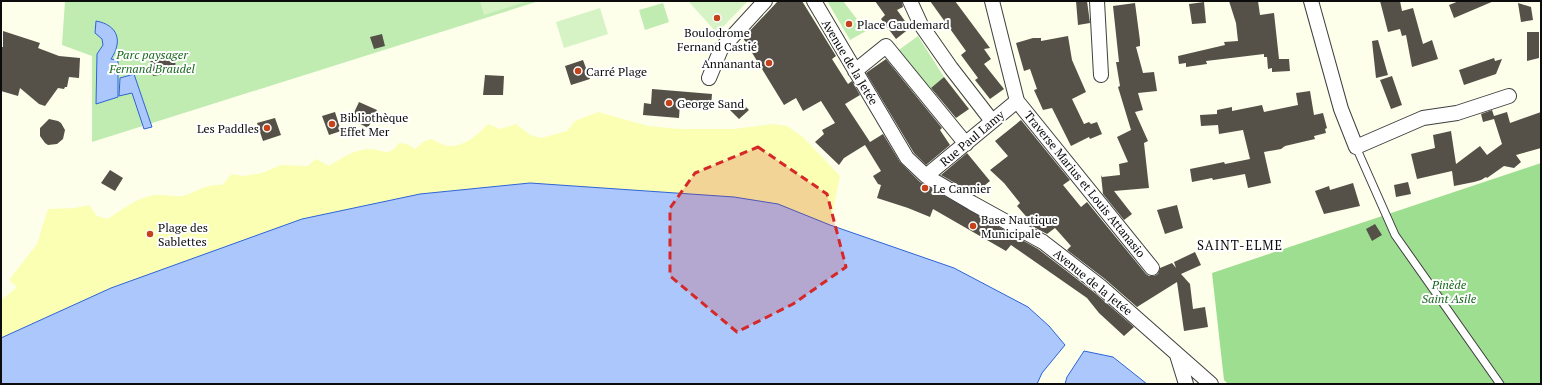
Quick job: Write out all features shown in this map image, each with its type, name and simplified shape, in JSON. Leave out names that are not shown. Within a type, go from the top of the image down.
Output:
[{"type":"street","points":[[709,78],[721,48],[765,1]]},
{"type":"street","name":"Avenue de la Jetée","points":[[814,1],[907,158],[926,176],[1043,242],[1100,286],[1206,380]]},
{"type":"street","points":[[910,1],[921,25],[951,68],[992,121]]},
{"type":"street","points":[[992,1],[1018,101]]},
{"type":"street","points":[[1097,1],[1101,75]]},
{"type":"street","points":[[1311,1],[1331,77],[1341,109],[1356,145],[1423,118],[1456,113],[1509,96]]},
{"type":"street","points":[[855,71],[886,46],[966,144]]},
{"type":"street","name":"Rue Paul Lamy","points":[[926,176],[1018,101]]},
{"type":"street","name":"Traverse Marius et Louis Attanasio","points":[[1018,101],[1152,268]]},
{"type":"street","points":[[1176,353],[1186,384]]},
{"type":"lane","points":[[1356,145],[1395,235],[1500,384]]},
{"type":"highlighted area","points":[[758,147],[827,194],[846,267],[793,304],[737,332],[670,276],[670,208],[695,173]]},
{"type":"green space","name":"Parc paysager Fernand Braudel","points":[[65,1],[539,1],[92,142],[92,56],[62,45]]},
{"type":"green space","points":[[827,1],[843,1],[866,31],[850,40]]},
{"type":"green space","points":[[663,3],[669,22],[645,30],[639,10]]},
{"type":"green space","points":[[918,36],[944,77],[927,92],[896,52]]},
{"type":"green space","name":"Pinède Saint Asile","points":[[1541,163],[1541,384],[1228,384],[1224,380],[1212,273]]},
{"type":"sand","name":"Plage des Sablettes","points":[[598,112],[648,126],[681,129],[733,129],[773,124],[787,126],[803,137],[840,176],[830,225],[778,204],[734,197],[530,183],[420,194],[302,219],[111,288],[1,338],[1,297],[3,299],[17,287],[9,280],[37,244],[48,209],[75,208],[89,205],[97,216],[107,219],[142,198],[155,195],[186,195],[207,186],[222,185],[232,174],[243,176],[262,173],[281,165],[308,166],[316,159],[329,166],[348,155],[364,149],[374,149],[388,152],[395,148],[399,143],[407,144],[415,149],[425,141],[431,139],[448,146],[460,145],[470,140],[488,124],[500,129],[516,124],[530,135],[541,138],[567,131],[575,121]]},
{"type":"shaded area","points":[[480,1],[528,1],[484,15]]},
{"type":"shaded area","name":"Boulodrome Fernand Castié","points":[[748,1],[717,33],[689,2]]},
{"type":"shaded area","points":[[600,8],[608,34],[564,48],[556,22]]},
{"type":"water","points":[[96,21],[109,26],[114,30],[116,35],[117,46],[111,59],[118,60],[118,97],[96,104],[97,54],[103,45],[102,39],[95,33]]},
{"type":"water","points":[[134,74],[152,127],[144,129],[132,93],[119,96],[120,78]]},
{"type":"water","points":[[530,183],[734,197],[778,204],[830,225],[954,268],[1028,307],[1049,326],[1065,345],[1042,373],[1037,384],[1,384],[1,338],[111,288],[302,219],[420,194]]},
{"type":"water","points":[[1084,351],[1113,357],[1147,384],[1065,384],[1067,377]]},
{"type":"building","points":[[778,1],[802,1],[836,56],[832,59],[848,84],[852,81],[860,95],[845,104],[870,142],[883,134],[900,162],[920,182],[1038,249],[1095,293],[1134,327],[1124,336],[1099,313],[1087,298],[1011,245],[1006,251],[933,209],[930,217],[877,198],[881,185],[878,184],[873,176],[881,171],[865,145],[844,158],[839,165],[815,142],[824,134],[822,130],[835,123],[821,101],[803,111],[796,98],[784,105],[743,38]]},
{"type":"building","points":[[875,1],[902,1],[903,7],[897,10],[910,28],[896,39],[881,19],[885,15]]},
{"type":"building","points":[[930,1],[955,1],[990,48],[984,49],[991,59],[984,64],[1004,89],[990,99],[975,80],[978,78],[961,55],[966,51]]},
{"type":"building","points":[[1076,1],[1087,1],[1090,23],[1078,25]]},
{"type":"building","points":[[1229,1],[1258,1],[1260,15],[1274,13],[1279,59],[1289,59],[1290,71],[1272,72],[1272,68],[1268,69],[1267,57],[1264,57],[1264,54],[1206,61],[1207,64],[1186,67],[1186,63],[1179,64],[1178,56],[1225,45],[1224,42],[1238,41],[1236,23]]},
{"type":"building","points":[[1380,1],[1400,1],[1402,11],[1413,8],[1423,44],[1432,40],[1438,59],[1412,67],[1406,35],[1402,36],[1400,29],[1388,32]]},
{"type":"building","points":[[1459,1],[1494,1],[1454,18],[1449,5]]},
{"type":"building","points":[[1204,2],[1206,23],[1192,24],[1189,4]]},
{"type":"building","points":[[1135,3],[1140,41],[1140,46],[1136,47],[1143,73],[1154,72],[1157,91],[1138,93],[1143,110],[1135,112],[1148,141],[1144,143],[1149,188],[1114,191],[1132,214],[1124,220],[1103,194],[1101,175],[1102,177],[1120,175],[1119,164],[1128,162],[1117,137],[1131,130],[1118,87],[1120,86],[1116,62],[1119,62],[1113,6]]},
{"type":"building","points":[[1518,3],[1531,7],[1533,20],[1521,22]]},
{"type":"building","points":[[3,31],[40,43],[38,48],[59,56],[80,58],[79,78],[69,77],[67,87],[64,89],[58,88],[45,106],[39,104],[20,88],[18,96],[1,91],[1,47],[3,47]]},
{"type":"building","points":[[1527,32],[1539,32],[1539,58],[1527,61]]},
{"type":"building","points":[[382,34],[385,46],[374,49],[370,37]]},
{"type":"building","points":[[1068,36],[1072,60],[1086,92],[1072,99],[1084,124],[1089,122],[1091,124],[1097,122],[1102,134],[1090,139],[1089,137],[1071,146],[1052,108],[1043,110],[1034,90],[1037,89],[1030,69],[1024,71],[1016,43],[1033,38],[1041,38],[1041,41]]},
{"type":"building","points":[[1378,40],[1388,75],[1376,78],[1372,41]]},
{"type":"building","points":[[174,55],[177,72],[153,76],[150,59]]},
{"type":"building","points":[[1494,58],[1495,61],[1502,59],[1496,74],[1464,85],[1459,70]]},
{"type":"building","points":[[886,59],[942,128],[940,130],[950,145],[926,165],[914,153],[866,73]]},
{"type":"building","points":[[583,60],[590,79],[571,85],[565,66]]},
{"type":"building","points":[[485,75],[504,76],[503,95],[483,95]]},
{"type":"building","points":[[1392,76],[1402,105],[1391,109],[1380,80]]},
{"type":"building","points":[[944,77],[969,109],[956,118],[931,88]]},
{"type":"building","points":[[652,89],[712,94],[711,106],[680,103],[679,118],[643,115],[644,103],[651,104]]},
{"type":"building","points":[[1310,91],[1314,115],[1323,113],[1327,128],[1325,129],[1326,133],[1314,136],[1315,139],[1285,146],[1281,149],[1264,152],[1271,183],[1248,188],[1245,174],[1192,182],[1190,169],[1224,162],[1225,164],[1250,159],[1243,130],[1219,134],[1218,125],[1201,126],[1200,115],[1217,114],[1217,110],[1232,107],[1232,111],[1262,105],[1264,112],[1298,105],[1296,93]]},
{"type":"building","points":[[740,101],[749,110],[739,119],[730,110]]},
{"type":"building","points":[[359,102],[377,110],[368,128],[351,119]]},
{"type":"building","points":[[1492,110],[1494,116],[1507,112],[1510,123],[1541,112],[1541,148],[1516,155],[1521,162],[1514,168],[1504,166],[1487,178],[1486,177],[1474,182],[1454,186],[1452,171],[1417,179],[1411,154],[1435,148],[1433,135],[1451,131],[1456,164],[1480,146],[1487,155],[1502,144],[1494,119],[1483,122],[1481,114]]},
{"type":"building","name":"Bibliothèque Effet Mer","points":[[335,112],[341,131],[329,135],[322,116]]},
{"type":"building","name":"Les Paddles","points":[[275,118],[281,135],[263,141],[257,123]]},
{"type":"building","points":[[49,119],[61,123],[65,130],[63,139],[57,144],[48,145],[40,136],[40,128]]},
{"type":"building","points":[[1021,120],[1070,180],[1063,185],[1081,207],[1087,202],[1146,274],[1149,276],[1154,276],[1158,274],[1160,268],[1172,263],[1176,268],[1174,262],[1195,252],[1201,265],[1181,274],[1190,284],[1193,309],[1205,307],[1208,327],[1184,331],[1177,282],[1137,307],[1105,279],[1067,250],[1071,246],[1055,228],[1047,234],[1028,224],[1031,222],[1017,206],[1020,203],[1004,183],[990,170],[1008,156],[995,141]]},
{"type":"building","points":[[967,153],[990,181],[974,194],[941,175]]},
{"type":"building","points":[[110,170],[123,178],[115,191],[101,183]]},
{"type":"building","points":[[1408,182],[1411,194],[1396,197],[1394,185]]},
{"type":"building","points":[[1353,183],[1360,206],[1324,214],[1315,191],[1329,186],[1330,190]]},
{"type":"building","points":[[1177,205],[1183,228],[1165,234],[1157,210]]},
{"type":"building","points":[[1375,224],[1382,235],[1372,241],[1366,229]]},
{"type":"place","name":"Boulodrome Fernand Castié","points":[[717,18]]},
{"type":"place","name":"Place Gaudemard","points":[[849,24]]},
{"type":"place","name":"Annananta","points":[[769,63]]},
{"type":"place","name":"Carré Plage","points":[[578,71]]},
{"type":"place","name":"George Sand","points":[[669,103]]},
{"type":"place","name":"Bibliothèque Effet Mer","points":[[332,124]]},
{"type":"place","name":"Les Paddles","points":[[267,128]]},
{"type":"place","name":"Le Cannier","points":[[925,188]]},
{"type":"place","name":"Base Nautique Municipale","points":[[973,226]]},
{"type":"place","name":"Plage des Sablettes","points":[[150,234]]},
{"type":"district","name":"SAINT-ELME","points":[[1240,245]]}]
